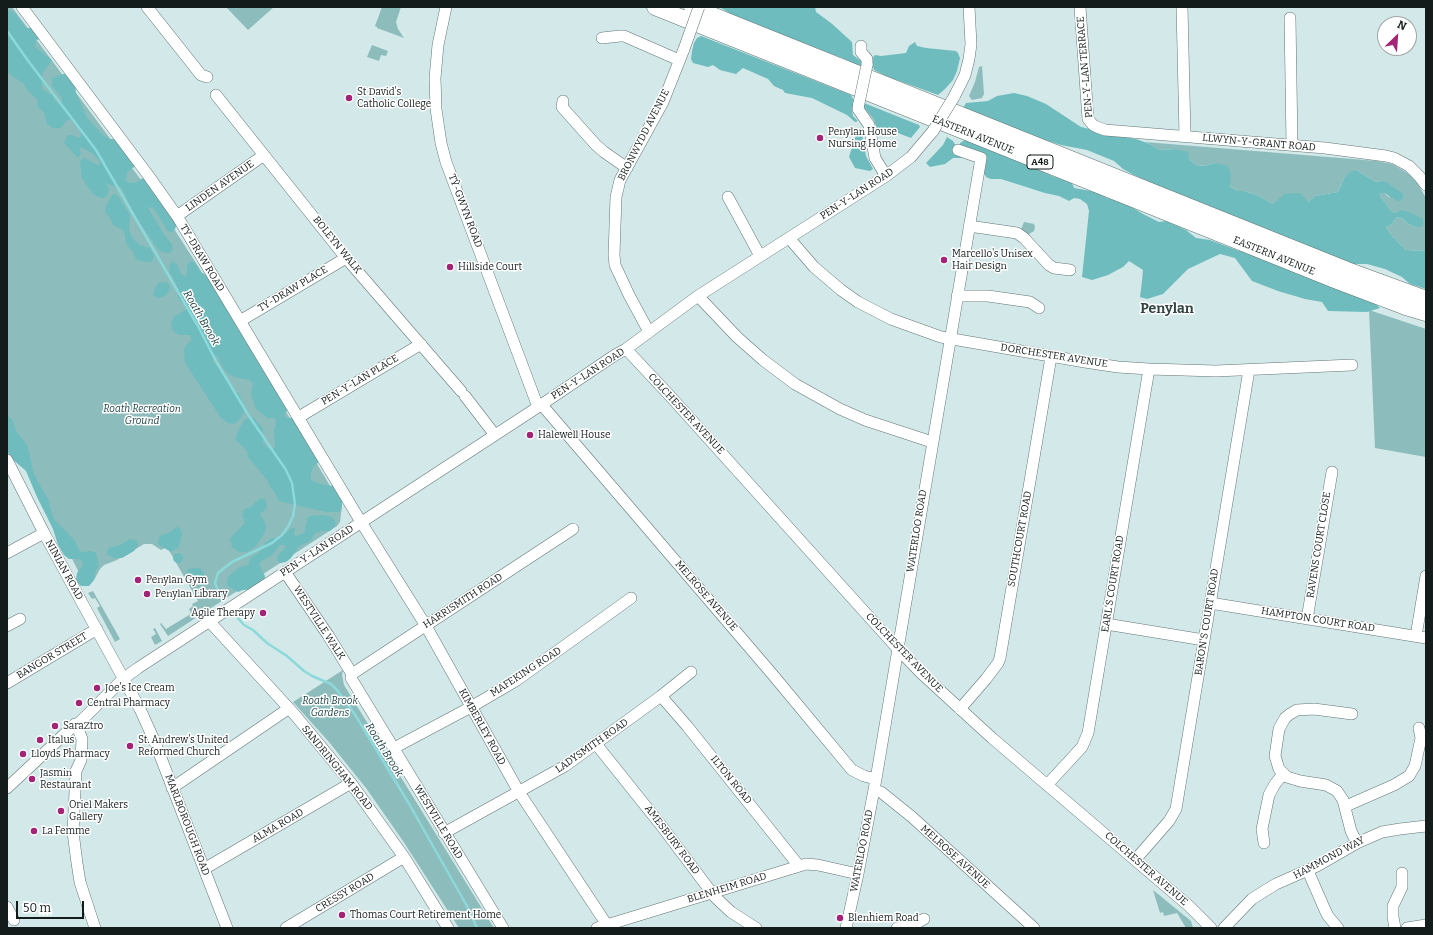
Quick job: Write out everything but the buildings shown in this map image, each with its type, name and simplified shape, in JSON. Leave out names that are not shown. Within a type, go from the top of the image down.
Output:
[{"type":"highway","name":"EASTERN AVENUE","points":[[655,7],[1335,280],[1426,313]]},
{"type":"highway","name":"EASTERN AVENUE","points":[[692,7],[1339,267],[1426,299]]},
{"type":"street","name":"TY-DRAW ROAD","points":[[22,7],[148,174],[177,216],[361,522]]},
{"type":"street","points":[[147,7],[201,75],[207,77]]},
{"type":"street","name":"TŶ-GWYN ROAD","points":[[446,7],[438,45],[435,78],[436,109],[441,143],[446,162],[540,406]]},
{"type":"street","name":"BRONWYDD AVENUE","points":[[649,332],[618,272],[614,260],[616,196],[620,180],[663,102],[700,7]]},
{"type":"street","name":"PEN-Y-LAN ROAD","points":[[7,788],[75,724],[79,723],[123,680],[138,668],[540,406],[615,355],[626,350],[698,296],[886,176],[911,157],[932,131],[954,97],[965,74],[971,44],[969,7]]},
{"type":"street","name":"PEN-Y-LAN TERRACE","points":[[1080,7],[1088,119],[1093,125]]},
{"type":"street","points":[[1182,7],[1185,136]]},
{"type":"street","points":[[1290,18],[1292,145]]},
{"type":"street","points":[[602,38],[624,36],[680,60]]},
{"type":"street","points":[[861,46],[861,52],[867,60],[867,65],[858,109],[869,125],[875,158],[886,176]]},
{"type":"street","name":"BOLEYN WALK","points":[[216,95],[346,258],[421,344],[495,435]]},
{"type":"street","points":[[563,101],[562,107],[596,145],[627,168]]},
{"type":"street","name":"LLWYN-Y-GRANT ROAD","points":[[1093,125],[1105,130],[1292,145],[1386,156],[1423,172],[1426,185]]},
{"type":"street","name":"WATERLOO ROAD","points":[[846,928],[875,784],[981,158],[958,150]]},
{"type":"street","name":"LINDEN AVENUE","points":[[177,216],[264,156]]},
{"type":"street","points":[[728,197],[760,256]]},
{"type":"street","points":[[969,226],[1017,233],[1024,238],[1049,265],[1054,268],[1070,270]]},
{"type":"street","name":"DORCHESTER AVENUE","points":[[789,238],[814,267],[858,302],[907,326],[941,338],[1118,367],[1186,371],[1249,370],[1352,365]]},
{"type":"street","name":"TY-DRAW PLACE","points":[[240,321],[346,258]]},
{"type":"street","points":[[698,296],[737,337],[763,360],[795,384],[840,409],[865,420],[932,442]]},
{"type":"street","points":[[957,296],[988,296],[1030,302],[1039,308]]},
{"type":"street","name":"PEN-Y-LAN PLACE","points":[[299,417],[421,344]]},
{"type":"street","name":"COLCHESTER AVENUE","points":[[626,350],[671,397],[898,649],[960,709],[1189,906],[1211,928]]},
{"type":"street","name":"SOUTHCOURT ROAD","points":[[960,709],[986,679],[1000,658],[1051,357]]},
{"type":"street","name":"EARL'S COURT ROAD","points":[[1047,785],[1082,747],[1086,741],[1088,733],[1149,369]]},
{"type":"street","name":"BARON'S COURT ROAD","points":[[1135,860],[1169,821],[1176,809],[1249,370]]},
{"type":"street","name":"MELROSE AVENUE","points":[[540,406],[773,675],[852,770],[875,784],[881,792],[907,813],[1034,928]]},
{"type":"street","name":"NINIAN ROAD","points":[[7,460],[44,533],[97,629],[123,680]]},
{"type":"street","name":"RAVENS COURT CLOSE","points":[[1307,619],[1332,472]]},
{"type":"street","name":"KIMBERLEY ROAD","points":[[361,522],[426,626],[470,707],[519,792],[604,927]]},
{"type":"street","name":"HARRISMITH ROAD","points":[[352,674],[574,528]]},
{"type":"street","points":[[7,553],[44,533]]},
{"type":"street","name":"WESTVILLE WALK","points":[[285,572],[328,635],[352,674]]},
{"type":"street","points":[[1421,637],[1426,576]]},
{"type":"street","name":"MAFEKING ROAD","points":[[394,748],[517,680],[631,598]]},
{"type":"street","name":"HAMPTON COURT ROAD","points":[[1210,603],[1421,637]]},
{"type":"street","points":[[7,626],[20,619]]},
{"type":"street","name":"SANDRINGHAM ROAD","points":[[209,621],[288,709],[351,783],[404,857],[448,928]]},
{"type":"street","points":[[1106,624],[1204,640]]},
{"type":"street","name":"BANGOR STREET","points":[[7,684],[97,629]]},
{"type":"street","name":"LADYSMITH ROAD","points":[[444,833],[565,766],[661,696],[691,672]]},
{"type":"street","name":"WESTVILLE ROAD","points":[[352,674],[351,678],[503,928]]},
{"type":"street","name":"MARLBOROUGH ROAD","points":[[123,680],[140,709],[154,740],[227,928]]},
{"type":"street","name":"ILTON ROAD","points":[[661,696],[687,726],[799,866]]},
{"type":"street","points":[[172,788],[288,709]]},
{"type":"street","points":[[1352,714],[1314,709],[1298,710],[1290,714],[1282,724],[1275,749],[1276,763],[1283,774],[1293,780],[1332,788],[1341,796],[1346,806],[1351,831],[1357,843]]},
{"type":"street","points":[[79,723],[78,729],[82,740],[81,760],[76,771],[73,832],[80,882],[95,928]]},
{"type":"street","points":[[1346,806],[1394,785],[1409,776],[1414,766],[1421,738],[1419,728]]},
{"type":"street","name":"AMESBURY ROAD","points":[[596,744],[660,824],[712,893],[731,912],[756,928]]},
{"type":"street","points":[[1264,843],[1262,830],[1269,795],[1283,774]]},
{"type":"street","name":"ALMA ROAD","points":[[204,869],[351,783]]},
{"type":"street","name":"HAMMOND WAY","points":[[1224,928],[1252,899],[1276,884],[1308,871],[1357,843],[1382,832],[1426,826]]},
{"type":"street","name":"CRESSY ROAD","points":[[286,928],[404,857]]},
{"type":"street","name":"BLENHEIM ROAD","points":[[604,927],[806,864],[818,865],[858,874]]},
{"type":"street","points":[[1308,871],[1324,910],[1336,927]]},
{"type":"street","points":[[1395,928],[1393,917],[1394,906],[1402,887],[1402,873]]},
{"type":"street","points":[[7,906],[14,920]]},
{"type":"street","points":[[897,928],[915,924],[924,919]]},
{"type":"street","points":[[1407,928],[1426,925]]},
{"type":"green space","name":"Roath Recreation Ground","points":[[7,7],[12,7],[153,196],[246,341],[342,506],[340,522],[337,526],[168,636],[160,624],[161,623],[166,629],[189,615],[191,613],[189,609],[193,606],[192,604],[198,601],[167,547],[161,550],[152,544],[144,544],[117,560],[104,565],[94,580],[87,584],[84,583],[7,427]]},
{"type":"green space","points":[[226,7],[274,7],[248,30]]},
{"type":"green space","points":[[382,7],[401,7],[396,22],[398,29],[404,38],[375,26]]},
{"type":"green space","points":[[372,45],[388,51],[386,56],[381,55],[379,61],[367,57]]},
{"type":"green space","points":[[982,66],[984,94],[982,98],[972,100],[969,96],[979,67]]},
{"type":"green space","points":[[1145,142],[1377,161],[1392,164],[1412,177],[1426,198],[1426,251],[1406,250],[1392,236],[1386,227],[1392,224],[1397,217],[1416,227],[1391,211],[1381,197],[1380,193],[1384,193],[1390,198],[1381,181],[1376,182],[1356,170],[1344,179],[1338,192],[1315,196],[1308,202],[1273,204],[1259,196],[1244,191],[1237,191],[1229,185],[1231,174],[1215,163],[1204,166],[1196,165],[1175,149],[1159,150]]},
{"type":"green space","points":[[1024,222],[1034,224],[1034,231],[1029,234],[1030,238],[1021,230]]},
{"type":"green space","points":[[1369,310],[1426,329],[1426,457],[1375,448]]},
{"type":"green space","points":[[93,591],[120,639],[115,642],[97,608],[100,606],[95,598],[92,599],[88,593]]},
{"type":"green space","points":[[155,628],[162,641],[155,645],[151,637],[156,634],[153,629]]},
{"type":"green space","name":"Roath Brook Gardens","points":[[343,670],[342,675],[344,685],[494,928],[459,928],[403,841],[366,788],[329,742],[293,702]]},
{"type":"green space","points":[[1153,890],[1191,921],[1193,928],[1186,928],[1177,913],[1164,916],[1163,912],[1160,913]]},
{"type":"shaded area","points":[[712,7],[815,7],[816,12],[852,42],[853,55],[862,62],[862,66],[849,63],[847,60],[734,16],[721,8]]},
{"type":"shaded area","points":[[7,10],[15,13],[26,28],[31,28],[41,39],[36,40],[35,47],[52,60],[42,74],[42,89],[53,96],[55,101],[59,104],[62,102],[62,98],[52,86],[52,78],[63,74],[71,74],[75,79],[76,93],[87,118],[104,136],[110,139],[117,139],[136,165],[127,173],[126,180],[128,182],[135,183],[143,178],[150,185],[177,224],[171,233],[167,230],[154,209],[150,207],[148,208],[165,236],[172,244],[173,248],[170,253],[161,252],[155,245],[134,214],[121,187],[112,186],[106,183],[109,189],[107,196],[103,198],[92,193],[82,178],[80,161],[84,158],[98,165],[100,164],[99,160],[92,153],[81,147],[79,149],[81,153],[79,157],[77,157],[64,143],[68,135],[73,135],[78,138],[81,136],[80,131],[73,121],[69,119],[61,128],[53,128],[47,124],[44,112],[38,107],[37,99],[28,91],[24,84],[7,72]]},
{"type":"shaded area","points":[[701,36],[851,95],[854,101],[852,110],[853,116],[858,121],[855,122],[847,115],[812,98],[785,93],[783,90],[774,86],[768,79],[743,68],[736,74],[720,70],[713,65],[708,67],[693,63],[691,59],[694,43],[697,38]]},
{"type":"shaded area","points":[[915,42],[917,46],[956,51],[958,53],[960,58],[953,80],[938,95],[886,76],[874,70],[871,60],[875,55],[881,56],[906,53],[909,46]]},
{"type":"shaded area","points":[[1014,93],[1027,96],[1046,104],[1081,127],[1139,140],[1152,145],[1159,150],[1175,149],[1188,152],[1189,159],[1196,165],[1204,166],[1215,163],[1228,166],[1231,174],[1230,186],[1237,191],[1244,191],[1259,196],[1273,204],[1285,194],[1300,193],[1308,202],[1315,196],[1338,192],[1344,179],[1350,172],[1356,170],[1376,182],[1381,181],[1388,183],[1403,194],[1401,201],[1398,201],[1384,193],[1380,193],[1381,197],[1391,211],[1396,213],[1401,210],[1409,212],[1423,219],[1423,224],[1421,227],[1416,227],[1397,217],[1392,224],[1386,227],[1392,236],[1406,250],[1426,251],[1426,289],[1410,284],[1402,277],[1385,269],[1367,264],[1348,264],[1217,213],[1209,206],[1193,203],[1134,175],[1123,169],[1114,161],[1087,150],[1061,145],[1020,132],[963,108],[966,103],[988,101],[997,96]]},
{"type":"shaded area","points":[[864,103],[919,125],[920,127],[911,138],[898,133],[891,128],[877,129],[874,120],[864,107]]},
{"type":"shaded area","points":[[861,128],[866,156],[873,169],[870,171],[855,168],[849,157],[858,129]]},
{"type":"shaded area","points":[[947,137],[960,148],[960,143],[965,140],[969,141],[1072,183],[1074,188],[1096,192],[1107,198],[1120,202],[1131,203],[1133,208],[1143,214],[1159,222],[1166,221],[1186,230],[1196,238],[1210,240],[1239,251],[1247,251],[1359,297],[1377,305],[1380,308],[1367,312],[1328,311],[1322,302],[1305,299],[1278,291],[1252,281],[1235,258],[1220,254],[1188,269],[1163,294],[1147,299],[1140,297],[1143,270],[1129,261],[1123,267],[1108,275],[1092,280],[1082,277],[1089,211],[1087,204],[1080,199],[1074,198],[1069,201],[1059,196],[1001,179],[991,179],[986,177],[977,160],[974,162],[964,158],[953,158],[945,164],[930,167],[926,163],[943,145]]},
{"type":"shaded area","points":[[115,194],[118,196],[130,215],[129,231],[133,239],[140,245],[150,248],[154,255],[151,262],[136,259],[133,251],[129,248],[126,242],[124,231],[112,224],[105,211],[112,195]]},
{"type":"shaded area","points":[[191,261],[194,262],[201,272],[209,277],[244,335],[246,344],[251,343],[288,410],[284,416],[292,418],[295,421],[319,462],[313,467],[311,472],[311,480],[320,484],[333,486],[339,491],[342,498],[340,512],[326,512],[279,501],[267,480],[248,457],[247,451],[236,440],[236,435],[244,420],[253,417],[263,429],[263,442],[266,447],[270,449],[275,448],[275,418],[267,418],[256,409],[251,394],[253,384],[250,380],[237,378],[230,375],[224,370],[218,357],[215,355],[213,357],[213,361],[223,373],[231,388],[239,394],[245,407],[239,420],[234,424],[228,423],[221,418],[185,363],[184,349],[191,341],[191,337],[190,335],[180,335],[176,333],[172,330],[171,323],[174,317],[188,308],[178,298],[178,288],[169,270],[170,264],[173,262],[177,264],[181,274],[185,277],[187,274],[187,265]]},
{"type":"shaded area","points":[[158,283],[168,283],[170,287],[168,293],[163,297],[158,298],[153,295]]},
{"type":"shaded area","points":[[7,415],[12,419],[16,431],[28,447],[33,471],[49,501],[54,519],[75,541],[80,552],[91,551],[96,553],[99,566],[95,572],[94,580],[89,586],[81,586],[76,580],[77,573],[83,565],[82,560],[69,559],[64,555],[58,545],[53,529],[26,471],[10,457],[7,450]]},
{"type":"shaded area","points":[[261,498],[265,499],[267,506],[260,514],[266,526],[265,532],[256,546],[247,552],[239,552],[232,547],[230,540],[245,523],[242,515],[244,509],[251,507]]},
{"type":"shaded area","points":[[324,515],[335,520],[335,526],[330,531],[321,531],[314,534],[312,539],[299,546],[291,558],[286,562],[280,563],[277,560],[278,555],[286,547],[284,545],[280,545],[272,555],[260,562],[260,566],[265,576],[264,583],[256,589],[238,592],[228,586],[227,581],[229,576],[238,568],[248,565],[251,557],[259,553],[265,543],[272,538],[280,538],[292,528],[295,528],[294,534],[296,538],[298,535],[304,533],[308,517]]},
{"type":"shaded area","points":[[176,527],[180,528],[182,533],[179,547],[171,552],[159,545],[159,537],[169,533]]},
{"type":"shaded area","points":[[130,539],[137,541],[138,546],[134,551],[122,558],[114,558],[108,555],[107,552],[109,548],[120,545]]},
{"type":"shaded area","points":[[176,553],[180,553],[182,554],[182,562],[176,563],[173,560],[173,556]]},
{"type":"shaded area","points":[[200,568],[204,573],[206,583],[202,586],[200,583],[189,579],[187,571],[188,569]]},
{"type":"waterway","name":"Roath Brook","points":[[7,31],[96,150],[199,328],[217,363],[249,416],[286,470],[292,483],[295,504],[293,516],[288,527],[282,535],[272,543],[232,562],[218,573],[215,583],[222,600]]},
{"type":"waterway","name":"Roath Brook","points":[[237,617],[244,625],[253,630],[267,643],[287,656],[304,671],[331,684],[337,690],[354,713],[408,802],[467,906],[477,928]]},
{"type":"place","name":"St David's Catholic College","points":[[349,98]]},
{"type":"place","name":"Penylan House Nursing Home","points":[[820,138]]},
{"type":"place","name":"Marcello's Unisex Hair Design","points":[[944,260]]},
{"type":"place","name":"Hillside Court","points":[[450,267]]},
{"type":"place","name":"Halewell House","points":[[530,435]]},
{"type":"place","name":"Penylan Gym","points":[[138,580]]},
{"type":"place","name":"Penylan Library","points":[[147,594]]},
{"type":"place","name":"Agile Therapy","points":[[263,613]]},
{"type":"place","name":"Joe's Ice Cream","points":[[97,688]]},
{"type":"place","name":"Central Pharmacy","points":[[79,703]]},
{"type":"place","name":"SaraZtro","points":[[55,726]]},
{"type":"place","name":"Italus","points":[[40,740]]},
{"type":"place","name":"St. Andrew's United Reformed Church","points":[[130,746]]},
{"type":"place","name":"Lloyds Pharmacy","points":[[23,754]]},
{"type":"place","name":"Jasmin Restaurant","points":[[32,779]]},
{"type":"place","name":"Oriel Makers Gallery","points":[[61,811]]},
{"type":"place","name":"La Femme","points":[[34,831]]},
{"type":"place","name":"Thomas Court Retirement Home","points":[[342,915]]},
{"type":"place","name":"Blenhiem Road","points":[[840,918]]},
{"type":"district","name":"Penylan","points":[[1167,309]]}]
